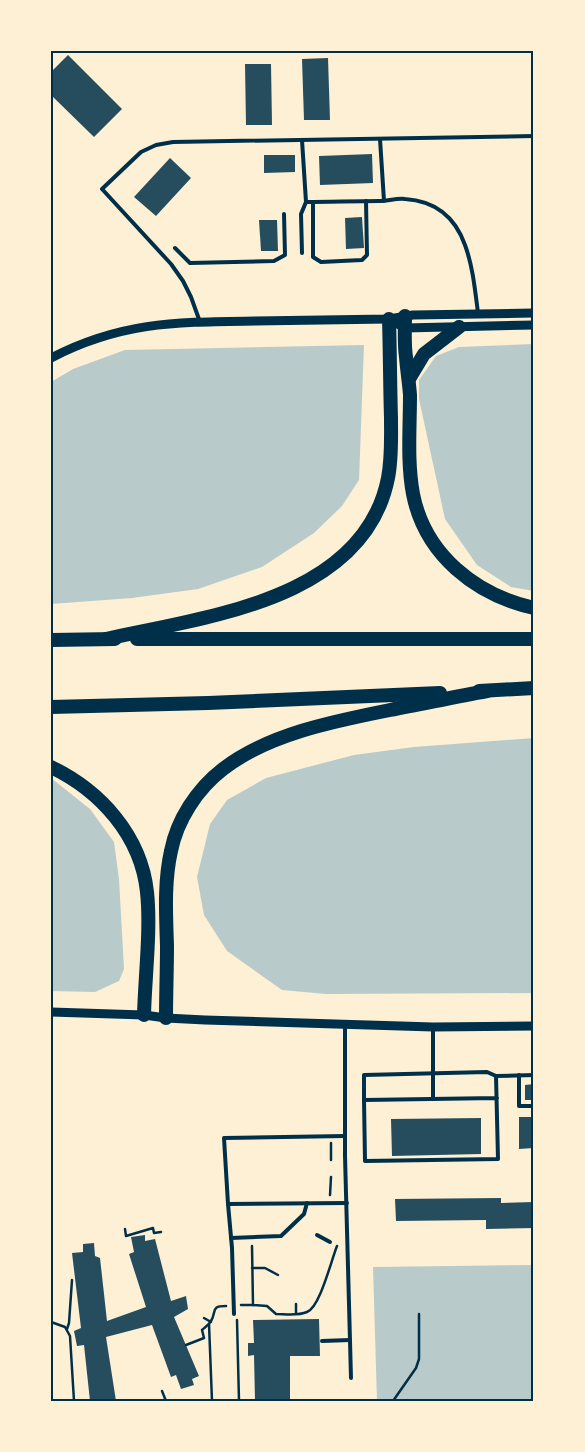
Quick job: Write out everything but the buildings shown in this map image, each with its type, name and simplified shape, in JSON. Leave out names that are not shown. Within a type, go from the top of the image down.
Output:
[{"type":"highway","points":[[106,639],[212,616],[266,599],[315,577],[354,546],[374,518],[383,498],[389,477],[391,453],[389,319]]},
{"type":"highway","points":[[405,322],[409,379],[412,485],[416,507],[425,529],[446,560],[473,583],[493,595],[534,608]]},
{"type":"highway","points":[[409,379],[424,354],[459,327]]},
{"type":"highway","points":[[51,640],[534,639]]},
{"type":"highway","points":[[51,707],[208,703],[534,688]]},
{"type":"highway","points":[[166,1018],[166,900],[170,852],[187,810],[210,781],[238,759],[292,735],[350,719],[487,691]]},
{"type":"highway","points":[[51,767],[84,786],[107,807],[126,835],[142,869],[147,893],[148,917],[144,1015]]},
{"type":"street","points":[[405,322],[478,314],[534,313]]},
{"type":"street","points":[[51,358],[79,344],[126,329],[152,325],[200,322],[389,319],[459,327],[534,325]]},
{"type":"street","points":[[51,1012],[433,1027],[534,1026]]},
{"type":"lane","points":[[200,322],[192,297],[171,264],[102,189],[141,152],[156,145],[173,142],[534,136]]},
{"type":"lane","points":[[380,138],[384,201]]},
{"type":"lane","points":[[302,140],[306,202],[301,214],[302,253]]},
{"type":"lane","points":[[306,202],[405,199],[435,206],[445,213],[458,228],[465,244],[471,263],[478,314]]},
{"type":"lane","points":[[312,202],[313,257],[321,262],[362,260],[367,256],[366,201]]},
{"type":"lane","points":[[174,248],[190,263],[274,261],[285,256],[284,214]]},
{"type":"lane","points":[[345,1024],[345,1136],[351,1378]]},
{"type":"lane","points":[[433,1027],[433,1099]]},
{"type":"lane","points":[[496,1076],[498,1159],[365,1161],[364,1075],[487,1072],[496,1076],[534,1075]]},
{"type":"lane","points":[[519,1075],[519,1106],[534,1106]]},
{"type":"lane","points":[[364,1100],[497,1098]]},
{"type":"lane","points":[[234,1314],[232,1248],[224,1138],[345,1136]]},
{"type":"lane","points":[[231,1238],[281,1236],[304,1214],[307,1203]]},
{"type":"lane","points":[[228,1204],[347,1203]]},
{"type":"lane","points":[[317,1234],[330,1242]]},
{"type":"lane","points":[[322,1341],[350,1340]]},
{"type":"path","points":[[331,1143],[331,1160]]},
{"type":"path","points":[[331,1177],[331,1194]]},
{"type":"path","points":[[125,1229],[126,1236],[153,1228],[154,1233],[161,1232]]},
{"type":"path","points":[[240,1305],[267,1306],[276,1314],[308,1312],[316,1305],[338,1242]]},
{"type":"path","points":[[252,1246],[253,1305]]},
{"type":"path","points":[[252,1268],[265,1268],[278,1275]]},
{"type":"path","points":[[72,1280],[67,1329],[70,1344],[74,1401]]},
{"type":"path","points":[[296,1304],[296,1313]]},
{"type":"path","points":[[212,1401],[210,1323],[216,1307],[226,1306]]},
{"type":"path","points":[[392,1401],[416,1368],[419,1359],[419,1314]]},
{"type":"path","points":[[204,1318],[210,1323]]},
{"type":"path","points":[[237,1320],[239,1401]]},
{"type":"path","points":[[51,1322],[62,1325],[67,1329]]},
{"type":"path","points":[[186,1345],[204,1338],[202,1330],[210,1323]]},
{"type":"path","points":[[162,1391],[166,1401]]},
{"type":"shaded area","points":[[534,344],[534,591],[511,587],[477,565],[445,519],[419,399],[419,380],[436,356],[459,347]]},
{"type":"shaded area","points":[[364,345],[359,480],[342,506],[314,533],[262,567],[198,589],[132,598],[51,604],[51,382],[73,369],[125,350]]},
{"type":"shaded area","points":[[534,738],[534,993],[326,994],[282,990],[227,951],[204,915],[197,877],[210,824],[227,800],[266,778],[354,755],[414,747]]},
{"type":"shaded area","points":[[51,778],[90,809],[114,842],[119,879],[124,969],[119,981],[95,992],[51,991]]},
{"type":"shaded area","points":[[534,1265],[534,1401],[377,1401],[373,1267]]}]
